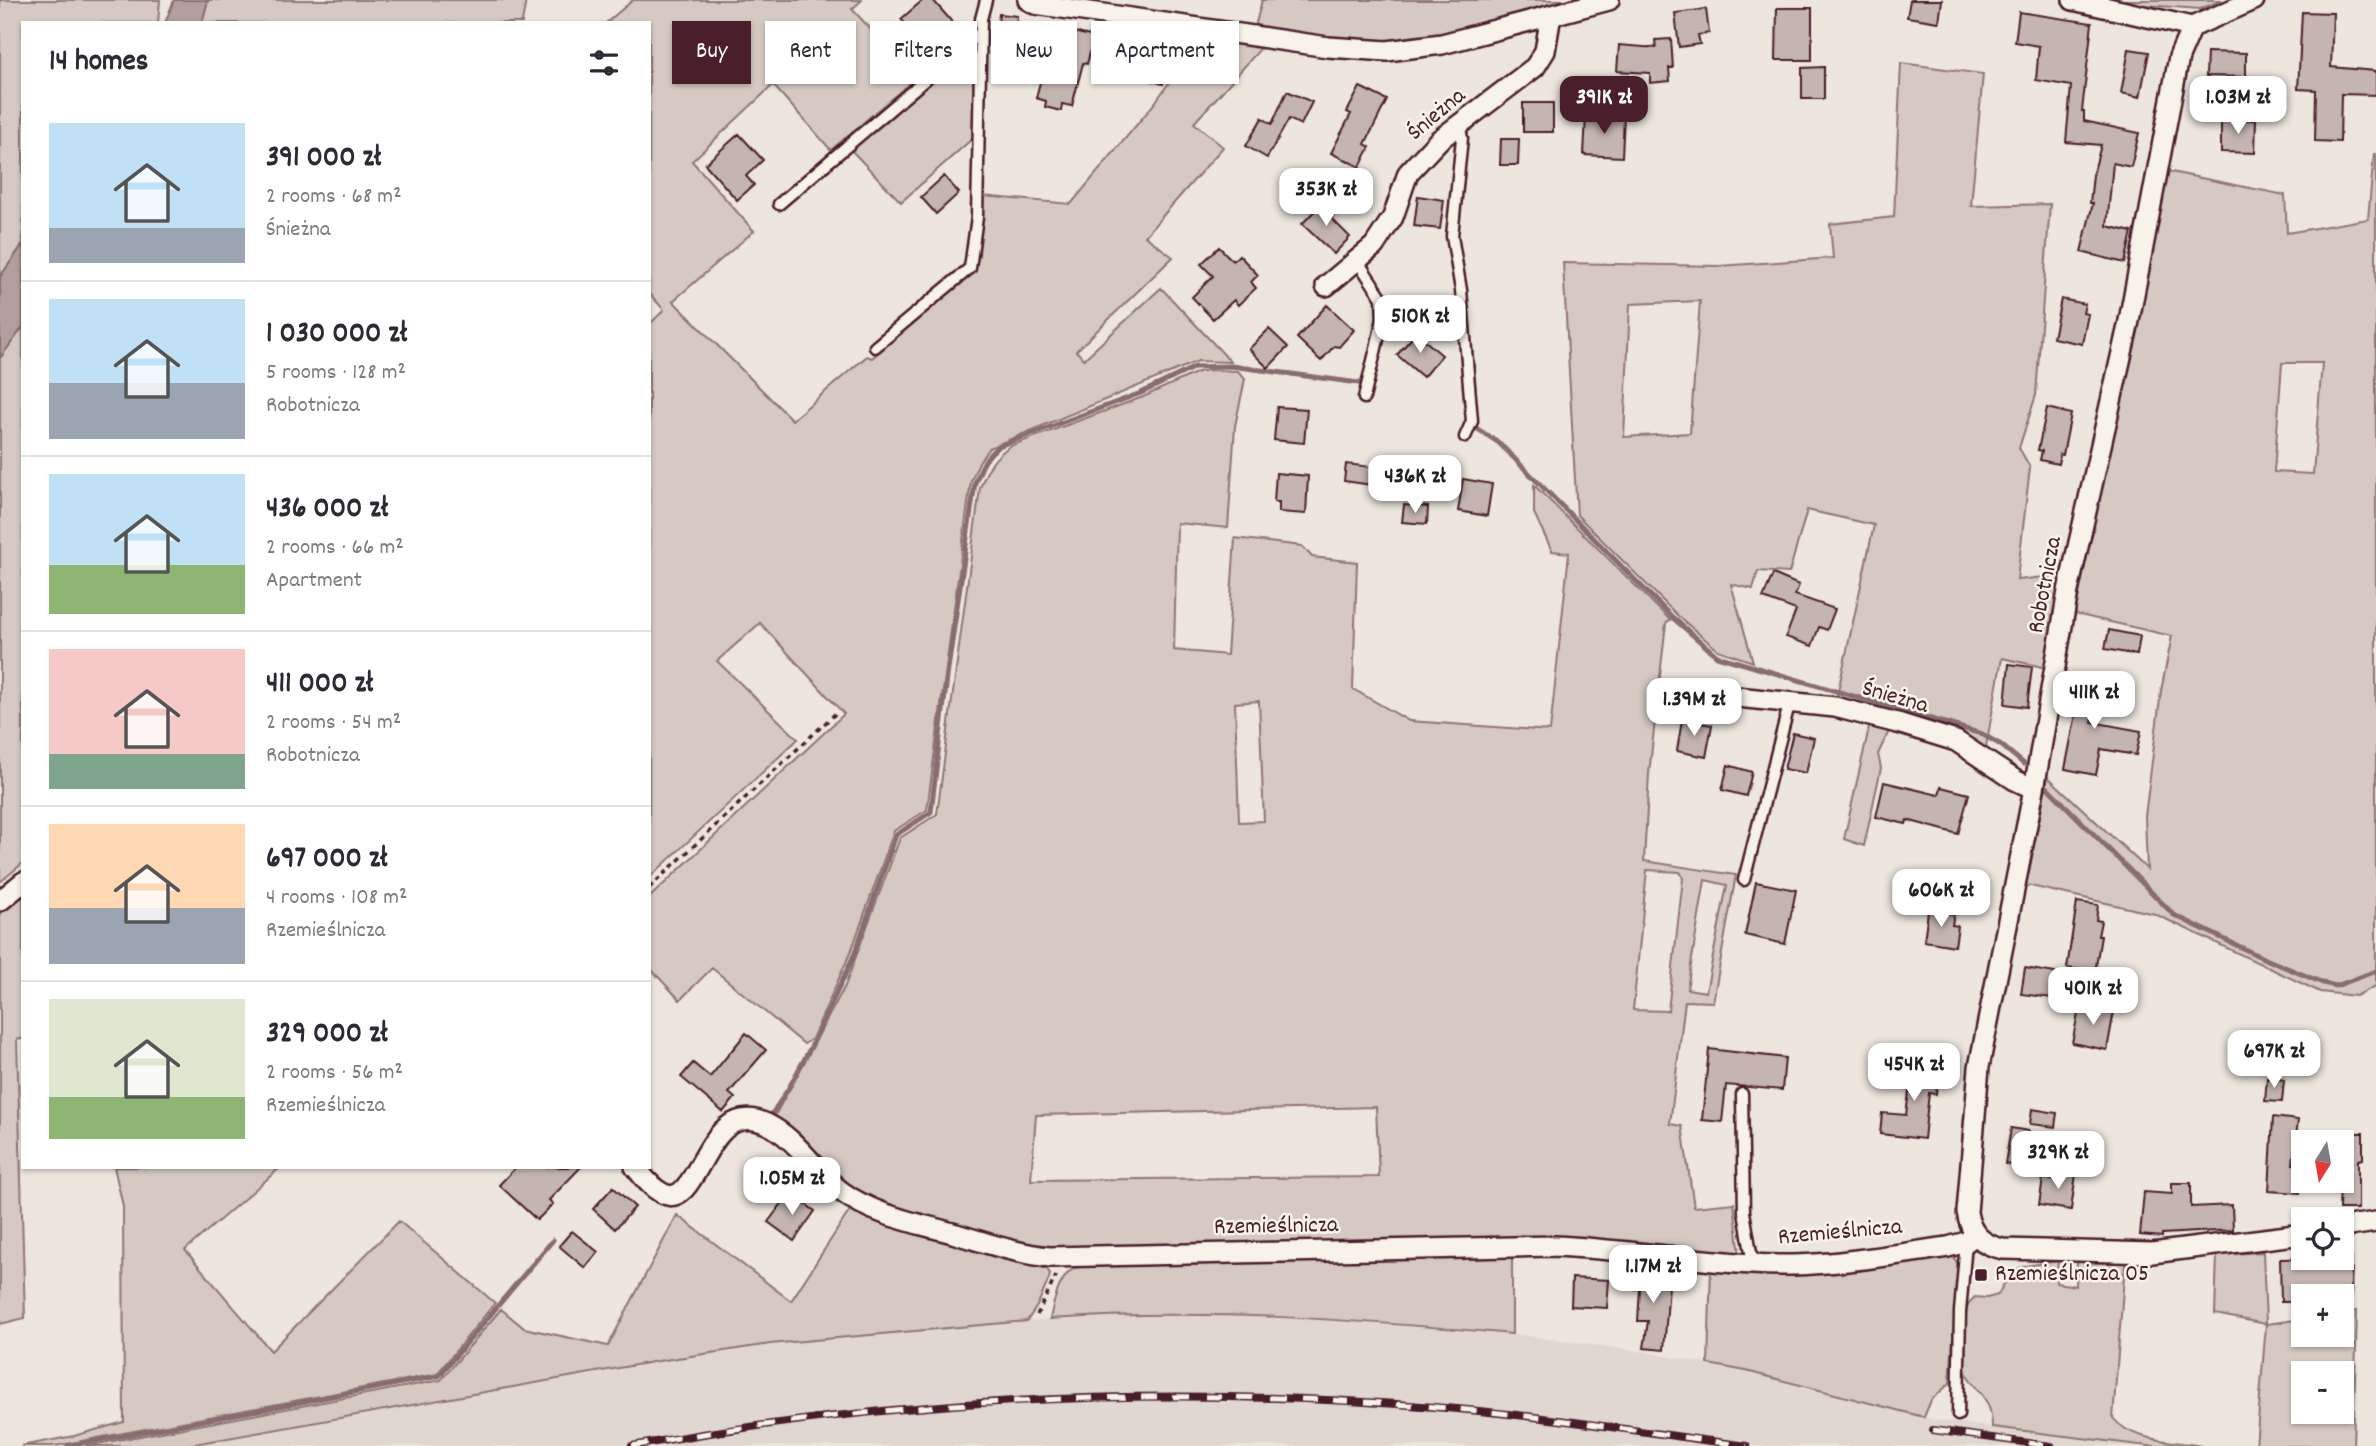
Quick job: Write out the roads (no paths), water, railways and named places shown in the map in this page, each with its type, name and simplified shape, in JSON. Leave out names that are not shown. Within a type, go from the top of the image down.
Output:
[{"type":"street","points":[[1028,0],[1035,4],[1328,47],[1387,51],[1442,44],[1609,0]]},
{"type":"street","points":[[2073,0],[2192,27],[2254,0]]},
{"type":"street","name":"Śnieżna","points":[[1326,286],[1374,246],[1393,217],[1408,173],[1439,140],[1535,67],[1545,51],[1551,15]]},
{"type":"street","name":"Robotnicza","points":[[1973,1238],[1967,1212],[1979,1067],[2035,789],[2068,591],[2128,326],[2179,57],[2192,27]]},
{"type":"street","name":"Śnieżna","points":[[1727,696],[1835,706],[1956,741],[2015,780],[2035,789]]},
{"type":"street","points":[[0,901],[21,884]]},
{"type":"street","name":"Rzemieślnicza","points":[[642,1175],[664,1195],[679,1193],[688,1186],[713,1141],[725,1128],[734,1121],[758,1121],[781,1132],[830,1183],[867,1207],[1036,1256],[1556,1245],[1753,1264],[1821,1265],[1948,1247],[1973,1238]]},
{"type":"street","points":[[2354,1225],[2376,1222]]},
{"type":"street","points":[[1973,1238],[2003,1249],[2152,1253],[2291,1236]]},
{"type":"lane","points":[[875,347],[970,268],[977,217],[981,19],[986,0]]},
{"type":"lane","points":[[779,204],[981,33]]},
{"type":"lane","points":[[1459,125],[1462,138],[1452,236],[1461,290],[1472,421],[1465,437]]},
{"type":"lane","points":[[1357,260],[1382,298],[1383,319],[1364,398]]},
{"type":"lane","points":[[1744,880],[1790,701]]},
{"type":"lane","points":[[1742,1094],[1744,1212],[1753,1264]]},
{"type":"lane","points":[[1958,1415],[1960,1312],[1973,1238]]},
{"type":"waterway","points":[[766,1116],[770,1117],[790,1086],[855,953],[896,835],[931,812],[948,669],[975,483],[990,454],[999,446],[1141,393],[1195,367],[1231,366],[1359,383]]},
{"type":"waterway","points":[[1470,424],[1499,443],[1672,617],[1717,656],[1982,734],[2024,764]]},
{"type":"waterway","points":[[2044,784],[2174,915],[2263,958],[2323,983],[2336,986],[2376,971]]},
{"type":"waterway","points":[[720,1120],[735,1112],[743,1112]]},
{"type":"waterway","points":[[68,1446],[439,1376],[553,1240]]},
{"type":"railway","points":[[632,1446],[731,1430],[931,1407],[1133,1397],[1334,1400],[1473,1410],[1747,1446]]},
{"type":"railway","points":[[1933,1430],[2051,1446]]},
{"type":"place","name":"Rzemieślnicza 05","points":[[1981,1275]]}]
